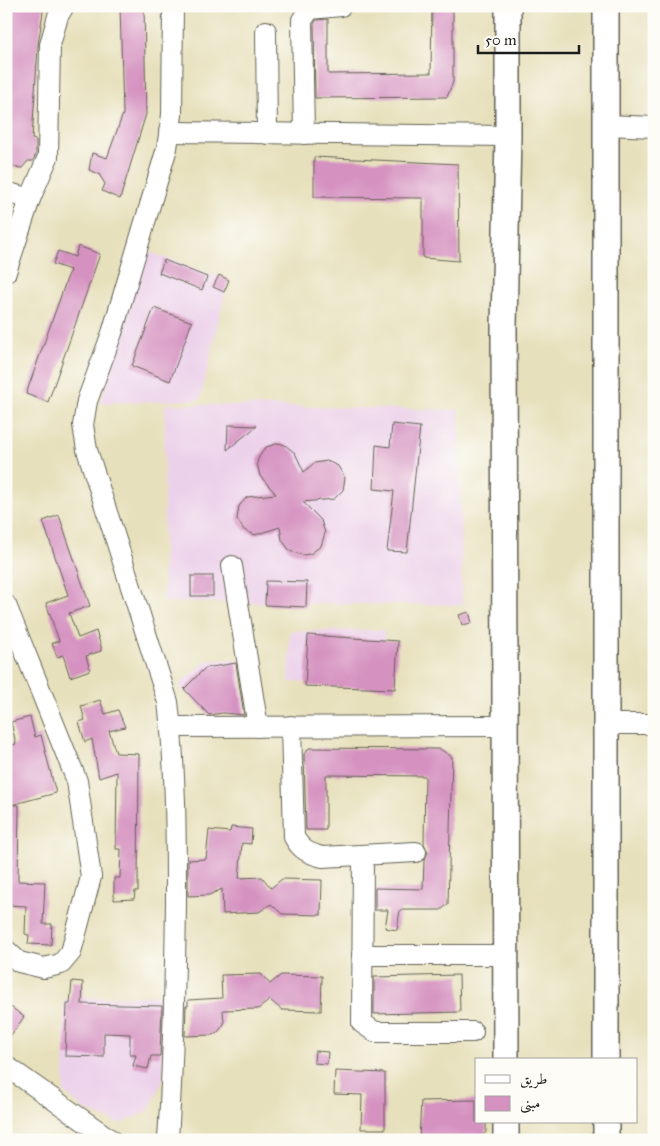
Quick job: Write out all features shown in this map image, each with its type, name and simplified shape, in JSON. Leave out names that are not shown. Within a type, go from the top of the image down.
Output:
[{"type":"main road","points":[[506,1058],[504,326],[508,136],[508,6]]},
{"type":"main road","points":[[606,6],[606,1058]]},
{"type":"main road","points":[[506,1124],[506,1140]]},
{"type":"main road","points":[[606,1124],[606,1140]]},
{"type":"street","points":[[6,272],[30,199],[48,157],[50,44],[58,16],[64,6]]},
{"type":"street","points":[[168,1140],[175,1011],[176,836],[171,727],[168,702],[158,666],[87,450],[83,425],[87,401],[112,333],[167,148],[172,115],[173,6]]},
{"type":"street","points":[[304,134],[302,20],[310,9],[341,6]]},
{"type":"street","points":[[266,31],[267,134]]},
{"type":"street","points":[[606,125],[654,126]]},
{"type":"street","points":[[170,132],[508,136]]},
{"type":"street","points":[[6,192],[30,199]]},
{"type":"street","points":[[232,566],[258,727]]},
{"type":"street","points":[[6,605],[77,781],[90,877],[70,952],[61,964],[44,968],[19,962],[6,950]]},
{"type":"street","points":[[607,724],[654,724]]},
{"type":"street","points":[[291,726],[294,837],[299,847],[307,853],[322,857],[416,852]]},
{"type":"street","points":[[171,727],[504,726]]},
{"type":"street","points":[[363,854],[362,1023],[367,1029],[375,1032],[473,1032]]},
{"type":"street","points":[[362,955],[505,955]]},
{"type":"street","points":[[6,1066],[111,1140]]},
{"type":"shaded area","points":[[146,251],[228,280],[200,400],[100,403]]},
{"type":"shaded area","points":[[165,404],[459,410],[462,605],[163,602]]},
{"type":"shaded area","points":[[384,630],[385,681],[289,682],[290,631]]},
{"type":"shaded area","points":[[238,659],[246,716],[207,713],[179,685],[206,661]]},
{"type":"shaded area","points":[[165,995],[163,1080],[149,1110],[121,1124],[83,1109],[64,1092],[64,999]]},
{"type":"building","points":[[6,6],[44,6],[38,45],[32,139],[36,140],[36,154],[33,161],[28,161],[22,168],[9,167],[11,148],[6,150]]},
{"type":"building","points":[[120,6],[144,6],[146,114],[120,199],[102,191],[105,184],[99,174],[89,170],[92,153],[107,158],[123,114]]},
{"type":"building","points":[[432,6],[453,6],[453,82],[447,97],[315,98],[314,24],[316,20],[328,19],[328,74],[431,73]]},
{"type":"building","points":[[314,157],[458,164],[459,261],[423,258],[423,198],[314,197]]},
{"type":"building","points":[[78,246],[100,254],[48,402],[26,394],[70,270],[53,264],[58,251],[75,257]]},
{"type":"building","points":[[164,260],[207,277],[202,290],[159,273]]},
{"type":"building","points":[[219,275],[229,280],[224,292],[213,287]]},
{"type":"building","points":[[154,308],[192,322],[170,381],[132,366]]},
{"type":"building","points":[[392,424],[420,427],[407,552],[387,551],[394,491],[374,489],[376,445],[390,447]]},
{"type":"building","points":[[228,425],[257,426],[227,450]]},
{"type":"building","points":[[279,443],[295,453],[304,472],[314,463],[327,461],[338,466],[345,478],[343,490],[334,499],[303,502],[321,520],[325,533],[321,546],[310,554],[303,555],[290,551],[282,540],[280,527],[255,535],[244,530],[237,519],[239,506],[247,497],[276,494],[260,476],[257,463],[266,447]]},
{"type":"building","points":[[59,515],[90,606],[69,613],[78,638],[96,631],[101,646],[101,651],[86,656],[90,670],[70,677],[63,655],[57,657],[52,643],[59,641],[46,603],[68,595],[43,521]]},
{"type":"building","points":[[191,576],[213,576],[213,596],[191,596]]},
{"type":"building","points":[[266,581],[307,582],[306,607],[265,605]]},
{"type":"building","points":[[469,612],[472,623],[462,625],[459,615]]},
{"type":"building","points":[[308,635],[398,641],[395,689],[305,686]]},
{"type":"building","points":[[236,663],[244,715],[223,713],[209,715],[184,689],[205,668]]},
{"type":"building","points":[[100,700],[105,714],[118,710],[125,727],[109,731],[116,753],[139,754],[138,891],[135,891],[134,899],[114,900],[114,878],[120,878],[121,849],[116,849],[117,772],[99,778],[92,739],[85,742],[79,722],[85,720],[81,706]]},
{"type":"building","points":[[30,717],[35,737],[41,735],[56,793],[11,805],[6,786],[6,746],[16,744],[11,722]]},
{"type":"building","points":[[309,748],[440,749],[452,757],[448,904],[441,910],[400,910],[397,930],[385,928],[388,910],[375,910],[375,888],[423,889],[424,861],[428,852],[424,844],[425,776],[326,775],[326,830],[306,830],[304,754]]},
{"type":"building","points":[[6,805],[19,805],[18,881],[45,882],[43,924],[52,924],[51,945],[28,944],[29,935],[25,934],[26,906],[6,905]]},
{"type":"building","points":[[231,827],[252,829],[251,844],[242,843],[239,878],[262,877],[271,888],[282,879],[322,880],[321,915],[282,914],[271,904],[259,912],[223,914],[222,889],[209,895],[188,896],[188,860],[206,859],[209,830],[230,832]]},
{"type":"building","points":[[261,974],[270,984],[281,975],[322,976],[321,1011],[282,1010],[270,1000],[258,1009],[223,1010],[224,1024],[218,1032],[212,1035],[185,1036],[188,1000],[222,998],[221,975]]},
{"type":"building","points":[[459,975],[460,1012],[374,1014],[374,977]]},
{"type":"building","points":[[72,981],[83,982],[82,1004],[162,1006],[160,1056],[151,1056],[148,1069],[133,1066],[136,1055],[130,1055],[130,1034],[104,1033],[104,1057],[65,1056],[67,1004],[70,1004]]},
{"type":"building","points":[[11,1007],[24,1017],[6,1042],[6,1013]]},
{"type":"building","points":[[315,1051],[328,1052],[327,1064],[314,1063]]},
{"type":"building","points":[[335,1071],[385,1073],[385,1129],[361,1129],[362,1095],[334,1094]]},
{"type":"building","points":[[475,1100],[475,1124],[486,1124],[486,1132],[479,1140],[419,1140],[421,1101]]}]
